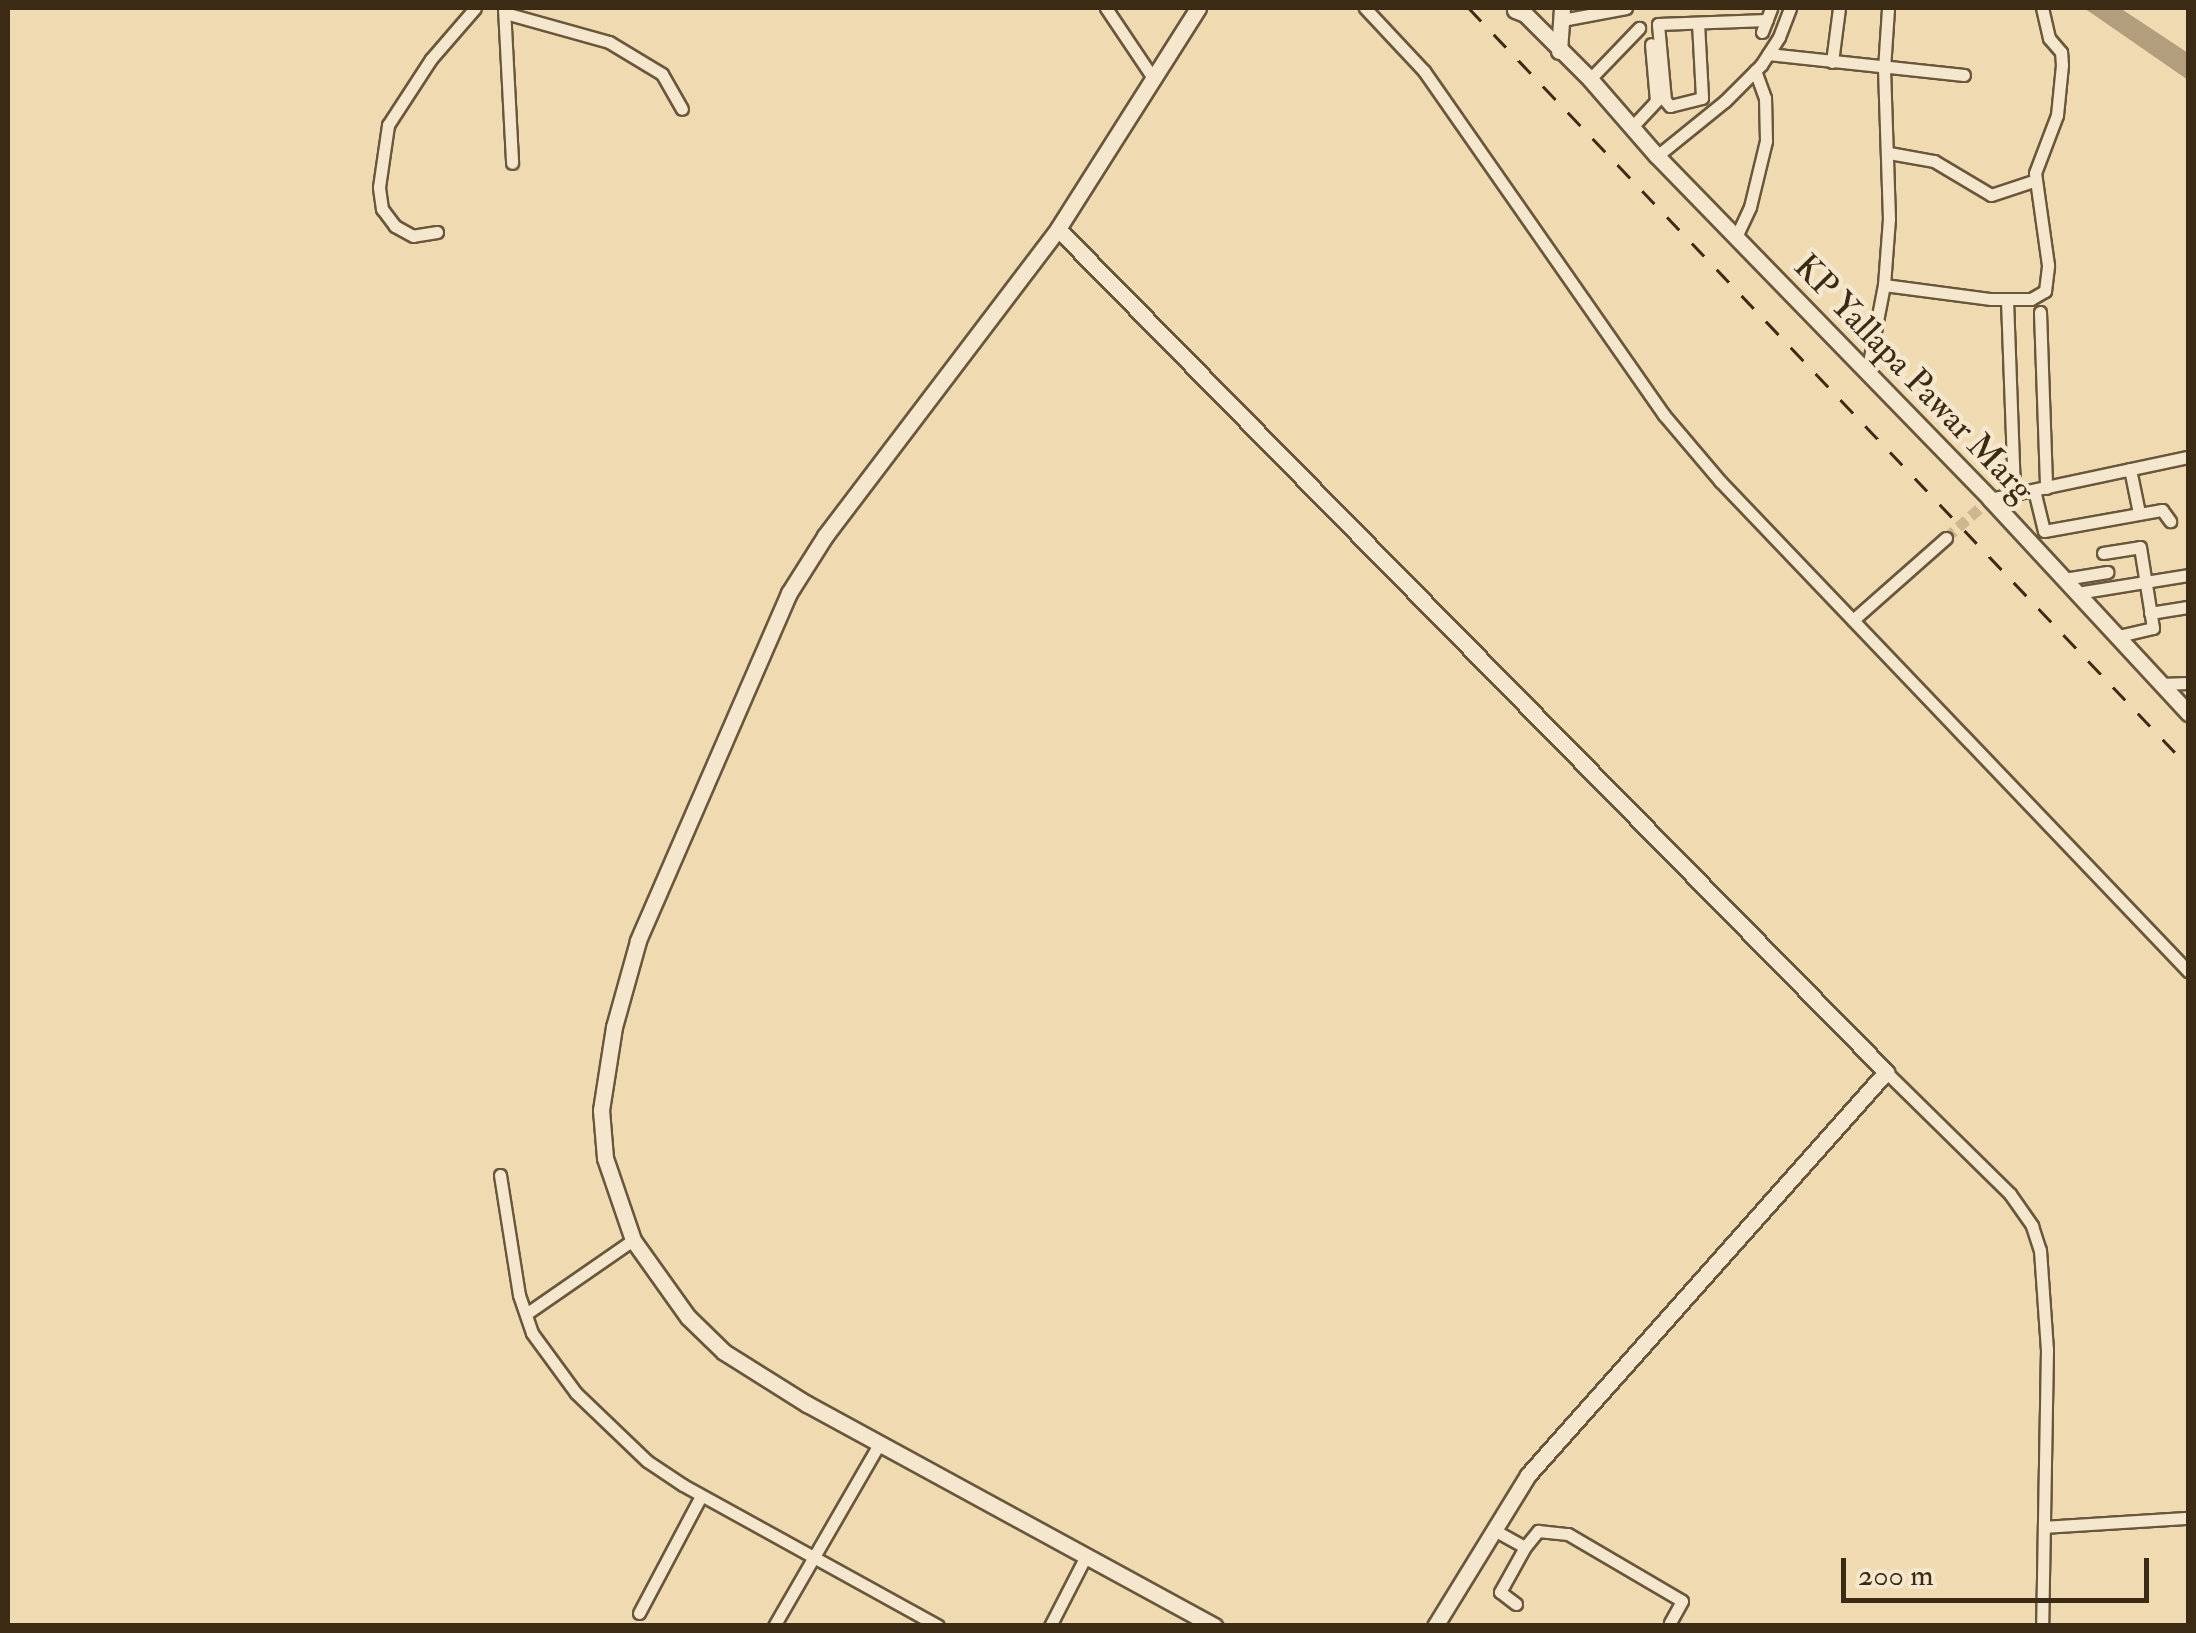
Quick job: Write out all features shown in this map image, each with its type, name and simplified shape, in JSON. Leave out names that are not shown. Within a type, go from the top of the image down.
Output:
[{"type":"street","points":[[437,232],[413,236],[395,226],[382,209],[380,186],[388,126],[431,59],[475,8]]},
{"type":"street","points":[[1106,8],[1153,78]]},
{"type":"street","points":[[1198,8],[1058,229],[806,564],[756,662],[658,886],[614,1027],[602,1110],[606,1158],[633,1240],[688,1317],[724,1352],[879,1444],[1215,1626]]},
{"type":"street","points":[[1365,8],[1424,71],[1664,415],[1720,481],[2188,971]]},
{"type":"street","points":[[1559,52],[1562,14],[1626,8]]},
{"type":"street","points":[[1654,8],[1664,100],[1670,106],[1702,98],[1698,23]]},
{"type":"street","points":[[1657,156],[1725,102],[1754,71],[1768,54],[1790,8]]},
{"type":"street","points":[[1832,62],[1838,8]]},
{"type":"street","points":[[1867,373],[1884,285],[1889,153],[1884,69],[1888,8]]},
{"type":"street","points":[[1884,285],[2006,300],[2037,298],[2047,287],[2036,180],[2043,148],[2058,115],[2062,66],[2042,8]]},
{"type":"street","name":"KP Yallapa Pawar Marg","points":[[1514,9],[1592,82],[1657,156],[1990,499],[2188,713]]},
{"type":"street","points":[[512,162],[504,10],[609,42],[662,74],[682,108]]},
{"type":"street","points":[[1658,24],[1767,20]]},
{"type":"street","points":[[1592,82],[1639,28]]},
{"type":"street","points":[[1632,128],[1656,101],[1651,44]]},
{"type":"street","points":[[1768,54],[1964,75]]},
{"type":"street","points":[[1736,237],[1750,207],[1766,142],[1765,98],[1754,71]]},
{"type":"street","points":[[1889,153],[1934,161],[1990,195],[2036,180]]},
{"type":"street","points":[[1058,229],[2010,1194],[2032,1226],[2043,1272],[2047,1350],[2042,1626]]},
{"type":"street","points":[[2006,300],[2014,494]]},
{"type":"street","points":[[2040,312],[2040,489],[2044,531],[2139,513],[2166,511],[2170,521]]},
{"type":"street","points":[[1990,499],[2188,457]]},
{"type":"street","points":[[2130,469],[2139,513]]},
{"type":"street","points":[[1852,620],[1946,538]]},
{"type":"street","points":[[2103,553],[2140,547],[2152,628],[2117,636]]},
{"type":"street","points":[[2064,578],[2107,572]]},
{"type":"street","points":[[2077,593],[2188,574]]},
{"type":"street","points":[[2150,613],[2188,607]]},
{"type":"street","points":[[2161,684],[2188,683]]},
{"type":"street","points":[[1436,1626],[1528,1475],[1886,1072]]},
{"type":"street","points":[[500,1175],[526,1314],[545,1355],[576,1393],[647,1460],[701,1496],[922,1622],[938,1626]]},
{"type":"street","points":[[526,1314],[633,1240]]},
{"type":"street","points":[[774,1626],[879,1444]]},
{"type":"street","points":[[640,1613],[701,1496]]},
{"type":"street","points":[[2044,1526],[2188,1518]]},
{"type":"street","points":[[1494,1530],[1525,1547]]},
{"type":"street","points":[[1516,1604],[1500,1592],[1525,1547],[1538,1532],[1568,1534],[1682,1602],[1670,1623]]},
{"type":"street","points":[[1050,1626],[1086,1556]]},
{"type":"shaded area","points":[[2084,8],[2120,8],[2188,53],[2188,80]]},
{"type":"tunnel","points":[[1946,538],[1990,499]]},
{"type":"railway","points":[[1469,8],[2188,766]]}]
